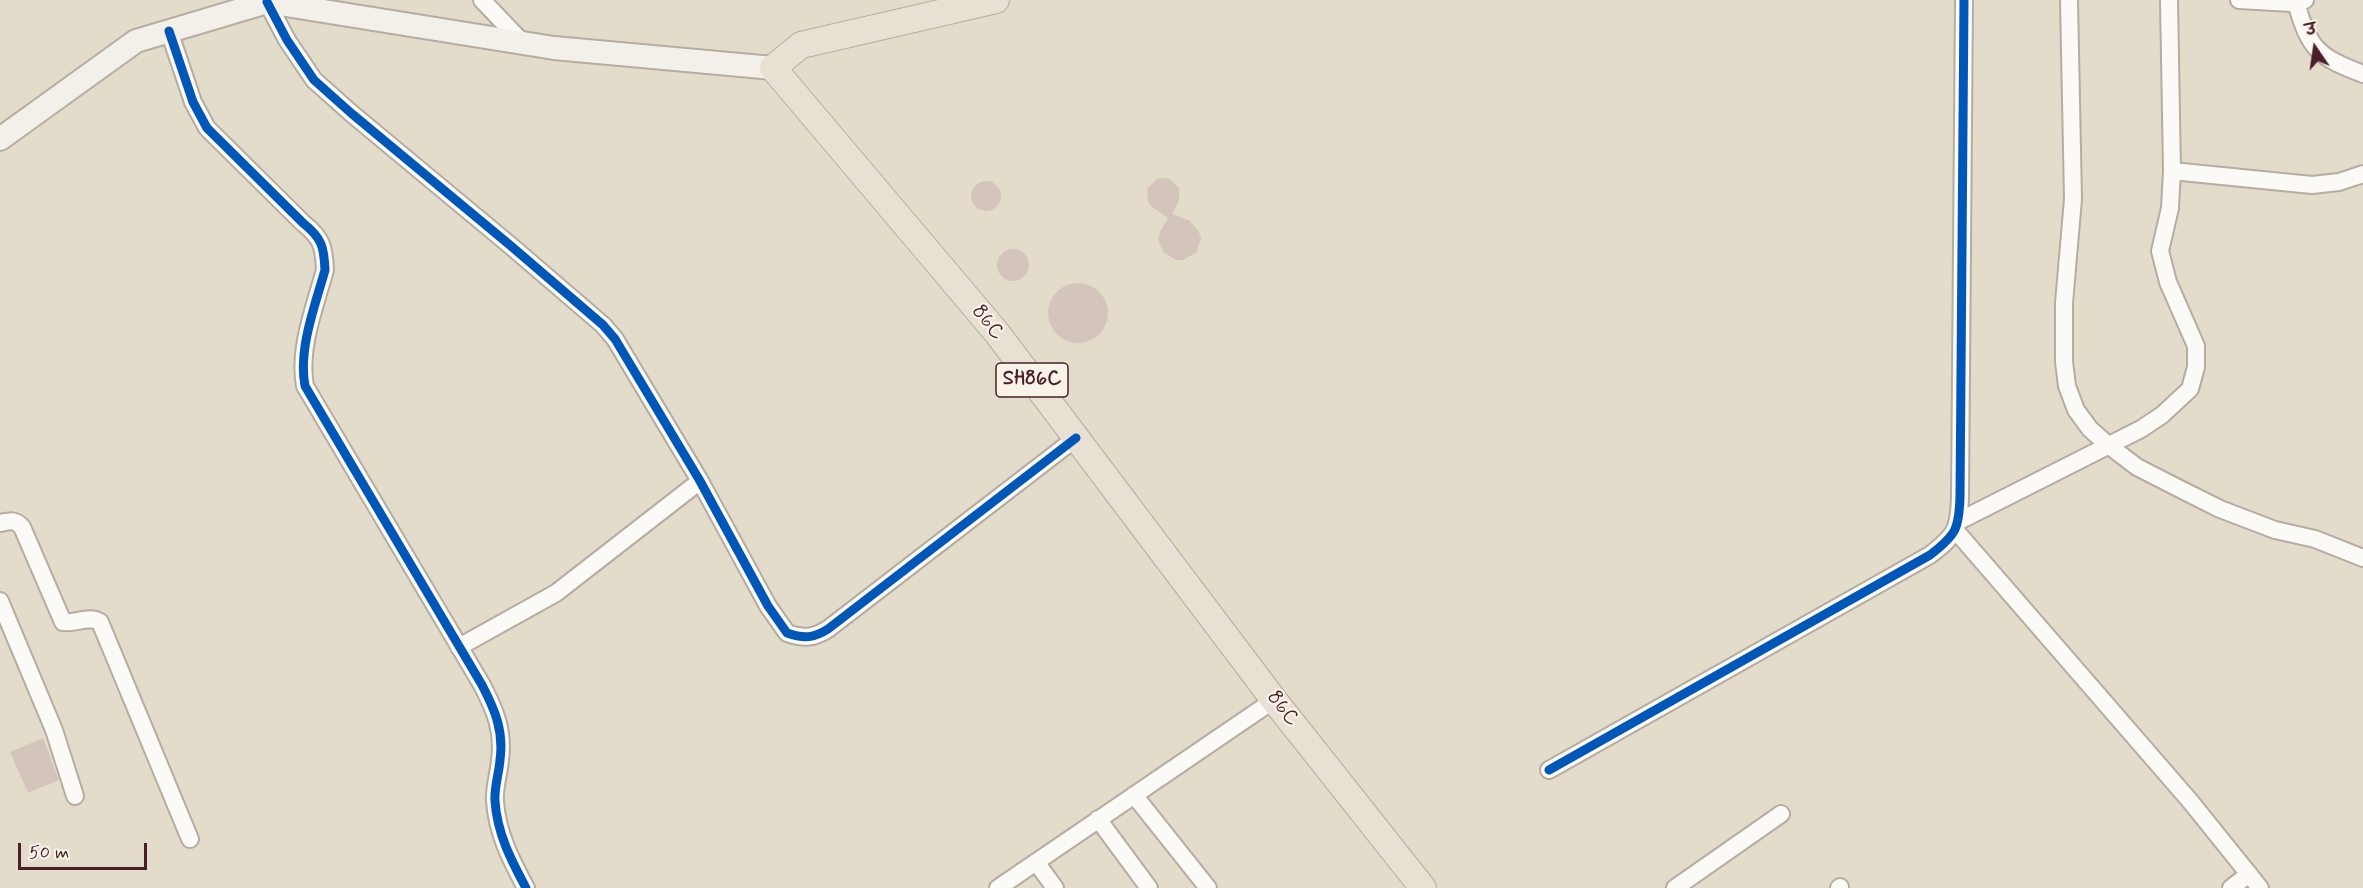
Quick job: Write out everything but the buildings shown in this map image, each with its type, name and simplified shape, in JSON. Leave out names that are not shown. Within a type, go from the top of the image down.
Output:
[{"type":"main road","points":[[0,140],[136,41],[267,2],[554,48],[773,68],[801,45],[996,0]]},
{"type":"main road","name":"86C","points":[[773,68],[997,333],[1275,699],[1423,888]]},
{"type":"street","points":[[482,0],[524,43]]},
{"type":"street","points":[[1549,770],[1930,555],[1948,541],[1957,526],[1964,0]]},
{"type":"street","points":[[2069,0],[2073,199],[2064,303],[2064,362],[2067,386],[2076,410],[2090,429],[2108,446],[2137,467],[2220,509],[2275,530],[2315,539],[2363,558]]},
{"type":"street","points":[[1957,526],[2162,416],[2190,389],[2196,367],[2196,346],[2168,282],[2160,251],[2169,208],[2172,171],[2169,0]]},
{"type":"street","points":[[2239,0],[2300,1],[2309,40],[2318,51],[2328,60],[2363,75]]},
{"type":"street","points":[[267,2],[287,40],[314,80],[351,114],[603,325],[615,339],[700,481],[780,625],[788,633],[805,638],[817,636],[853,612],[1076,438]]},
{"type":"street","points":[[169,31],[189,92],[207,128],[303,224],[318,235],[325,257],[325,270],[304,353],[305,386],[498,717],[501,731],[501,758],[495,789],[495,804],[501,838],[526,888]]},
{"type":"street","points":[[2172,171],[2312,185],[2339,182],[2363,174]]},
{"type":"street","points":[[459,647],[556,593],[700,481]]},
{"type":"street","points":[[0,523],[10,520],[22,527],[63,622],[75,623],[92,619],[100,622],[190,839]]},
{"type":"street","points":[[1957,526],[2190,801],[2260,888]]},
{"type":"street","points":[[0,601],[54,730],[75,796]]},
{"type":"street","points":[[998,888],[1275,699]]},
{"type":"street","points":[[1134,795],[1208,888]]},
{"type":"street","points":[[1676,888],[1781,814]]},
{"type":"street","points":[[1098,819],[1149,888]]},
{"type":"street","points":[[1036,862],[1056,888]]},
{"type":"street","points":[[2231,888],[2249,874]]},
{"type":"cycle path","points":[[1549,770],[1930,555],[1951,536],[1959,517],[1960,497],[1964,0]]},
{"type":"cycle path","points":[[267,2],[287,40],[314,80],[603,325],[615,339],[700,481],[768,606],[787,633],[809,637],[828,629],[1076,438]]},
{"type":"cycle path","points":[[169,31],[193,102],[207,128],[314,233],[321,243],[325,270],[306,343],[303,372],[305,386],[491,703],[501,740],[495,796],[496,813],[506,846],[526,888]]}]
